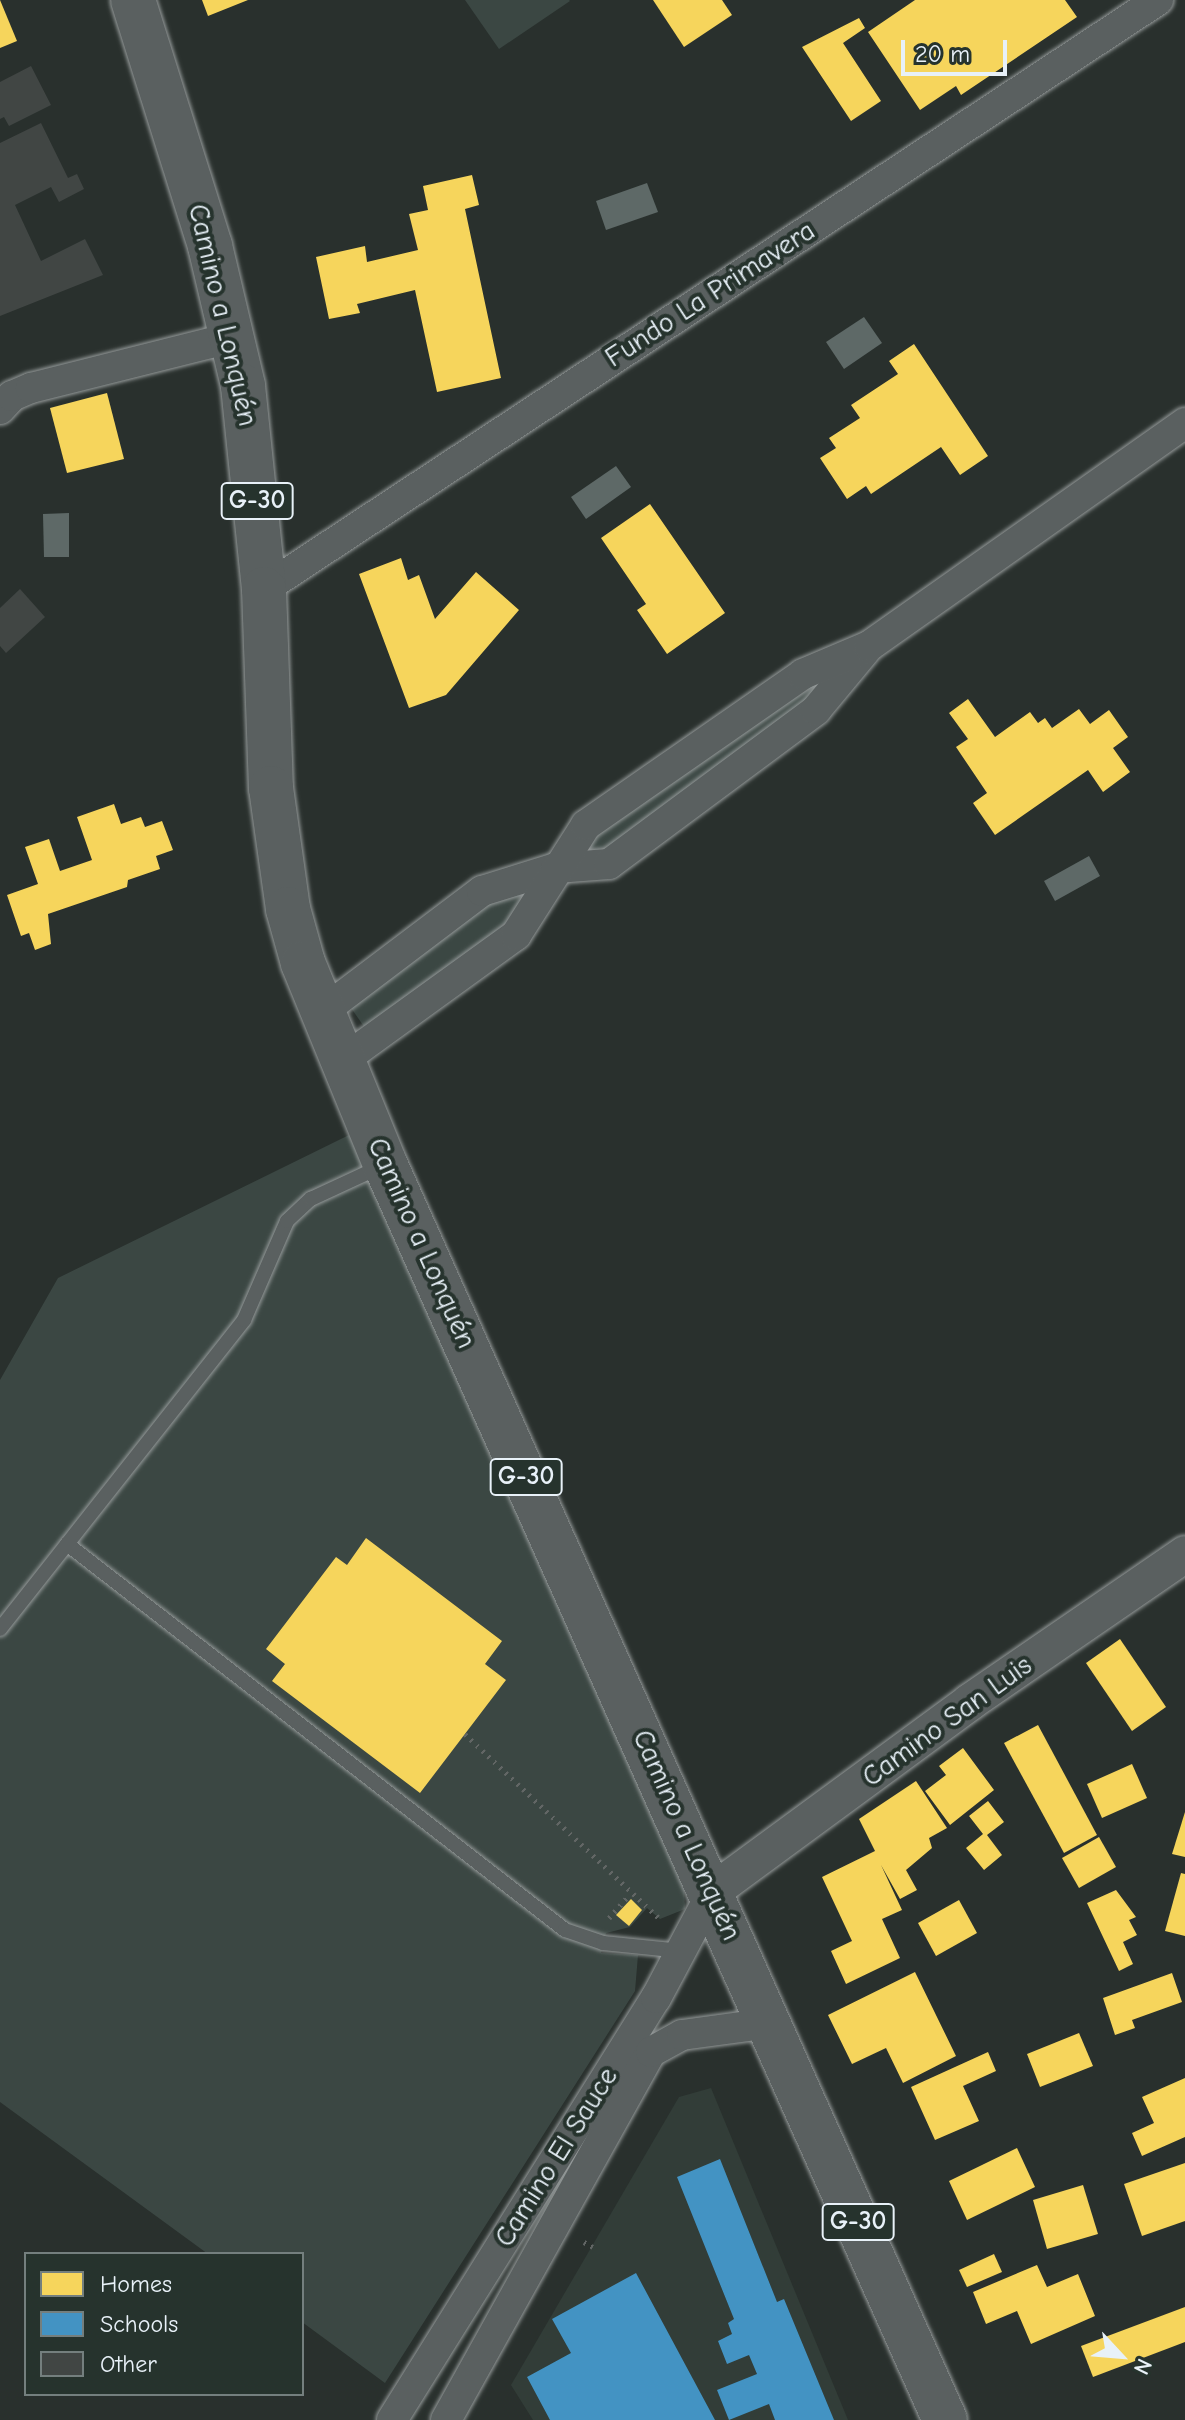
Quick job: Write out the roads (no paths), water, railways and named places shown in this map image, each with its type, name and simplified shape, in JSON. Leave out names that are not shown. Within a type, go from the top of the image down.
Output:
[{"type":"main road","name":"Camino a Lonquén","points":[[133,0],[234,337],[251,437],[264,589],[271,788],[279,850],[288,909],[322,1012],[385,1164],[713,1891],[945,2420]]},
{"type":"street","name":"Fundo La Primavera","points":[[264,589],[1158,0]]},
{"type":"street","points":[[0,409],[12,396],[31,388],[234,337]]},
{"type":"street","points":[[342,1061],[516,935],[586,825],[803,674],[869,646],[1185,423]]},
{"type":"street","points":[[322,1012],[482,891],[556,868],[609,864],[816,710],[869,646]]},
{"type":"street","name":"Camino San Luis","points":[[713,1891],[970,1702],[1185,1554]]},
{"type":"street","name":"Camino El Sauce","points":[[392,2420],[656,1998],[713,1891]]},
{"type":"street","points":[[656,1998],[682,2035]]},
{"type":"street","name":"Camino El Sauce","points":[[446,2420],[651,2052],[682,2035],[771,2023]]},
{"type":"lane","points":[[0,1629],[244,1320],[287,1221],[311,1199],[385,1164]]},
{"type":"lane","points":[[67,1544],[565,1930],[603,1943],[682,1951]]}]
